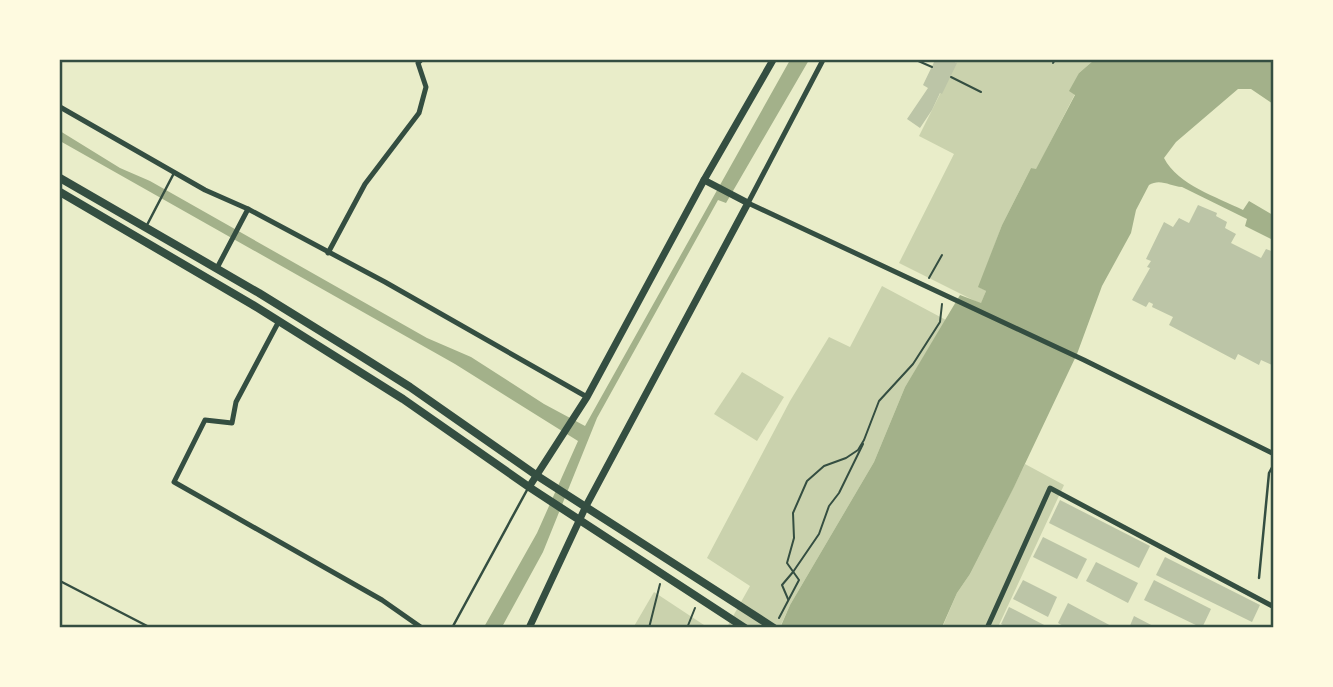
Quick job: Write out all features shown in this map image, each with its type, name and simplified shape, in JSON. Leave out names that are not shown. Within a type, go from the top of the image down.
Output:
[{"type":"main road","points":[[60,177],[217,268],[410,387],[536,475],[755,616],[775,625]]},
{"type":"main road","points":[[61,196],[279,321],[403,399],[566,512],[745,628]]},
{"type":"street","points":[[328,253],[365,184],[419,113],[426,87],[418,63],[421,60]]},
{"type":"street","points":[[529,487],[587,397],[772,60]]},
{"type":"street","points":[[529,628],[586,506],[823,60]]},
{"type":"street","points":[[60,107],[205,190],[248,209],[397,289],[587,397]]},
{"type":"street","points":[[707,181],[748,203],[1084,360],[1273,454]]},
{"type":"street","points":[[217,268],[248,209]]},
{"type":"street","points":[[279,321],[236,402],[232,423],[205,420],[174,482],[382,600],[422,628]]},
{"type":"street","points":[[987,628],[1050,488],[1273,607]]},
{"type":"lane","points":[[146,228],[174,173]]},
{"type":"lane","points":[[1259,578],[1269,472],[1273,464]]},
{"type":"lane","points":[[452,628],[529,487]]},
{"type":"lane","points":[[60,581],[150,628]]},
{"type":"path","points":[[916,60],[932,67]]},
{"type":"path","points":[[951,77],[981,92]]},
{"type":"path","points":[[925,285],[943,254]]},
{"type":"path","points":[[789,600],[782,585],[819,534],[828,506],[839,493],[879,401],[913,365],[940,322],[943,294]]},
{"type":"path","points":[[775,625],[799,580],[787,564],[794,538],[793,513],[807,481],[824,466],[846,458],[858,450],[864,440]]},
{"type":"path","points":[[649,628],[662,574]]},
{"type":"path","points":[[687,628],[699,597]]},
{"type":"shaded area","points":[[790,60],[809,60],[726,203],[718,200],[597,418],[543,552],[502,627],[484,627],[537,533],[578,441],[455,364],[60,141],[60,131],[120,168],[150,181],[427,338],[471,357],[544,404],[585,426]]},
{"type":"shaded area","points":[[957,60],[1094,60],[1079,73],[1075,94],[1036,170],[1031,168],[1002,225],[979,287],[986,291],[981,304],[899,263],[954,154],[919,136]]},
{"type":"shaded area","points":[[1094,60],[1273,60],[1273,104],[1251,89],[1238,89],[1176,142],[1164,158],[1179,176],[1199,189],[1243,210],[1249,201],[1273,215],[1273,240],[1245,226],[1247,219],[1182,187],[1161,182],[1149,185],[1136,210],[1131,233],[1102,286],[1077,354],[1014,487],[970,574],[957,593],[942,627],[780,628],[790,605],[874,462],[905,387],[960,295],[981,303],[986,291],[978,287],[1002,225],[1031,168],[1036,169],[1075,95],[1069,91],[1079,73]]},
{"type":"shaded area","points":[[882,286],[946,320],[905,387],[874,462],[790,605],[780,627],[727,627],[750,586],[707,558],[790,401],[829,337],[850,347]]},
{"type":"shaded area","points":[[742,372],[784,397],[757,441],[714,414]]},
{"type":"shaded area","points":[[1025,464],[1064,485],[998,627],[942,628],[957,593],[970,574]]},
{"type":"shaded area","points":[[654,592],[707,627],[633,628]]},
{"type":"building","points":[[935,60],[951,60],[957,63],[942,94],[940,93],[920,128],[907,119],[928,88],[923,85]]},
{"type":"building","points":[[1198,205],[1217,213],[1216,216],[1227,222],[1225,228],[1236,234],[1231,243],[1261,258],[1266,249],[1274,252],[1274,366],[1261,360],[1259,365],[1238,354],[1235,360],[1169,325],[1173,317],[1152,307],[1153,304],[1149,302],[1146,307],[1132,300],[1150,268],[1147,267],[1151,261],[1146,259],[1164,222],[1173,227],[1179,218],[1189,223]]},
{"type":"building","points":[[1060,500],[1150,546],[1139,568],[1049,523]]},
{"type":"building","points":[[1043,537],[1087,559],[1077,579],[1033,557]]},
{"type":"building","points":[[1165,557],[1260,605],[1252,622],[1156,575]]},
{"type":"building","points":[[1096,562],[1138,583],[1128,603],[1086,581]]},
{"type":"building","points":[[1023,580],[1057,597],[1048,617],[1013,599]]},
{"type":"building","points":[[1154,580],[1211,609],[1202,628],[1144,600]]},
{"type":"building","points":[[1068,603],[1115,628],[1067,628],[1058,623]]},
{"type":"building","points":[[1009,607],[1050,628],[1008,628],[1001,624]]},
{"type":"building","points":[[1134,616],[1157,628],[1129,628]]}]
